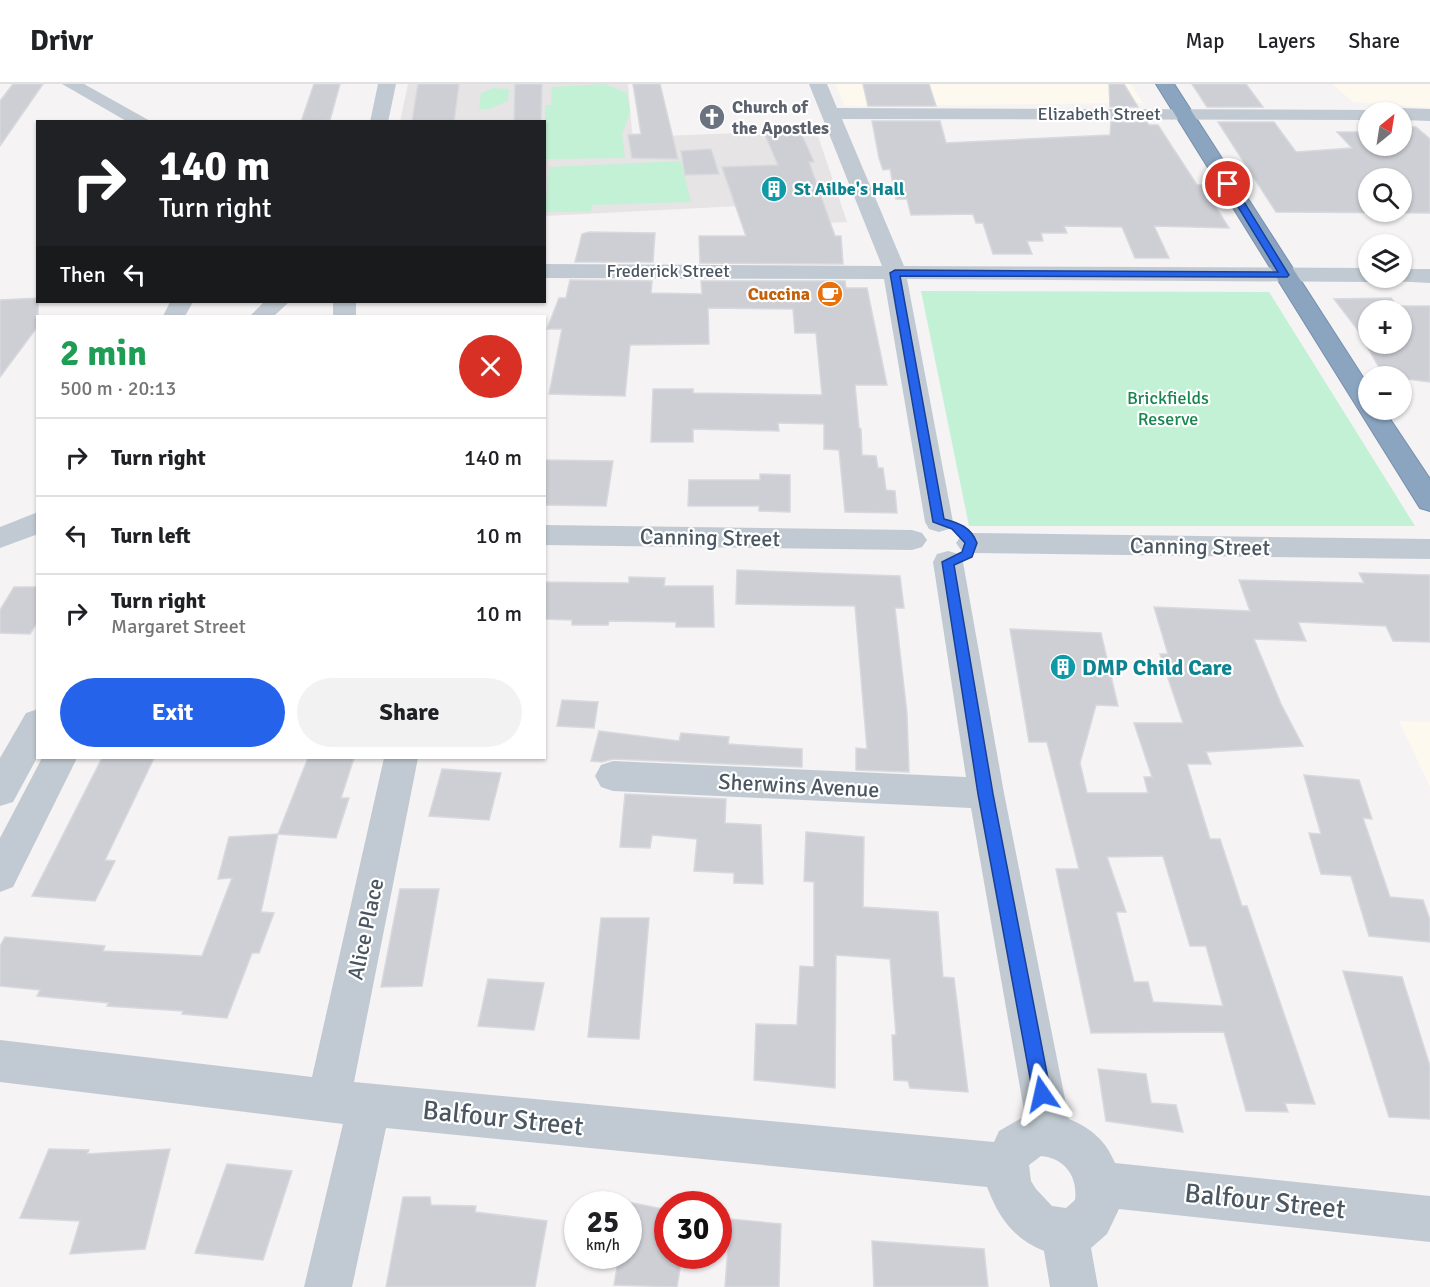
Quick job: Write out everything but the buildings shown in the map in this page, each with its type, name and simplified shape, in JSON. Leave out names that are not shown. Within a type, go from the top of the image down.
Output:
[{"type":"highway","points":[[1165,84],[1358,390]]},
{"type":"highway","points":[[1377,420],[1430,501]]},
{"type":"street","points":[[71,84],[139,120]]},
{"type":"street","points":[[379,120],[387,84]]},
{"type":"street","points":[[818,84],[888,247],[895,273],[939,522]]},
{"type":"street","name":"Elizabeth Street","points":[[829,113],[1358,114]]},
{"type":"street","points":[[1412,114],[1430,115]]},
{"type":"street","name":"Frederick Street","points":[[546,271],[1358,275]]},
{"type":"street","points":[[1412,276],[1430,276]]},
{"type":"street","points":[[262,315],[276,303]]},
{"type":"street","points":[[939,522],[956,526],[969,537],[959,553],[938,562],[920,554],[912,540],[917,529],[939,522]]},
{"type":"street","points":[[0,538],[36,523]]},
{"type":"street","name":"Canning Street","points":[[546,535],[912,540]]},
{"type":"street","name":"Canning Street","points":[[959,553],[1430,549]]},
{"type":"street","points":[[959,553],[986,794],[1050,1132]]},
{"type":"street","points":[[0,791],[36,727]]},
{"type":"street","points":[[0,875],[59,759]]},
{"type":"street","name":"Alice Place","points":[[328,1287],[349,1103],[401,759]]},
{"type":"street","name":"Sherwins Avenue","points":[[613,776],[986,794]]},
{"type":"street","name":"Balfour Street","points":[[0,1061],[349,1103],[1007,1166]]},
{"type":"street","points":[[1050,1132],[1063,1136],[1081,1150],[1095,1168],[1100,1198],[1088,1221],[1078,1229],[1065,1232],[1050,1229],[1022,1212],[1008,1182],[1007,1166],[1017,1144],[1026,1137],[1050,1132]]},
{"type":"street","name":"Balfour Street","points":[[1099,1184],[1430,1219]]},
{"type":"street","points":[[1065,1232],[1074,1287]]},
{"type":"shaded area","points":[[408,84],[628,84],[632,132],[637,137],[816,130],[847,222],[788,225],[780,204],[546,216],[546,120],[400,120]]},
{"type":"shaded area","points":[[835,84],[1131,84],[1143,103],[845,106]]},
{"type":"shaded area","points":[[1332,84],[1430,84],[1430,108],[1412,107],[1412,102],[1353,102]]},
{"type":"shaded area","points":[[1399,721],[1430,722],[1430,787]]},
{"type":"green space","points":[[604,84],[627,93],[630,112],[622,134],[625,158],[546,159],[545,105],[551,105],[552,87]]},
{"type":"green space","points":[[494,88],[509,89],[508,101],[489,109],[479,109],[481,93]]},
{"type":"green space","points":[[681,161],[691,202],[592,205],[591,212],[546,212],[549,167]]},
{"type":"green space","name":"Brickfields Reserve","points":[[921,291],[1269,292],[1415,526],[969,526]]},
{"type":"place","name":"Church of the Apostles","points":[[712,117]]},
{"type":"place","name":"St Ailbe's Hall","points":[[774,189]]},
{"type":"place","name":"Cuccina","points":[[830,294]]},
{"type":"place","name":"DMP Child Care","points":[[1063,667]]},
{"type":"route","points":[[1042,1094],[986,794],[948,562],[956,561],[968,554],[971,543],[964,531],[948,523],[939,522],[895,273],[1284,275],[1228,184]]}]
